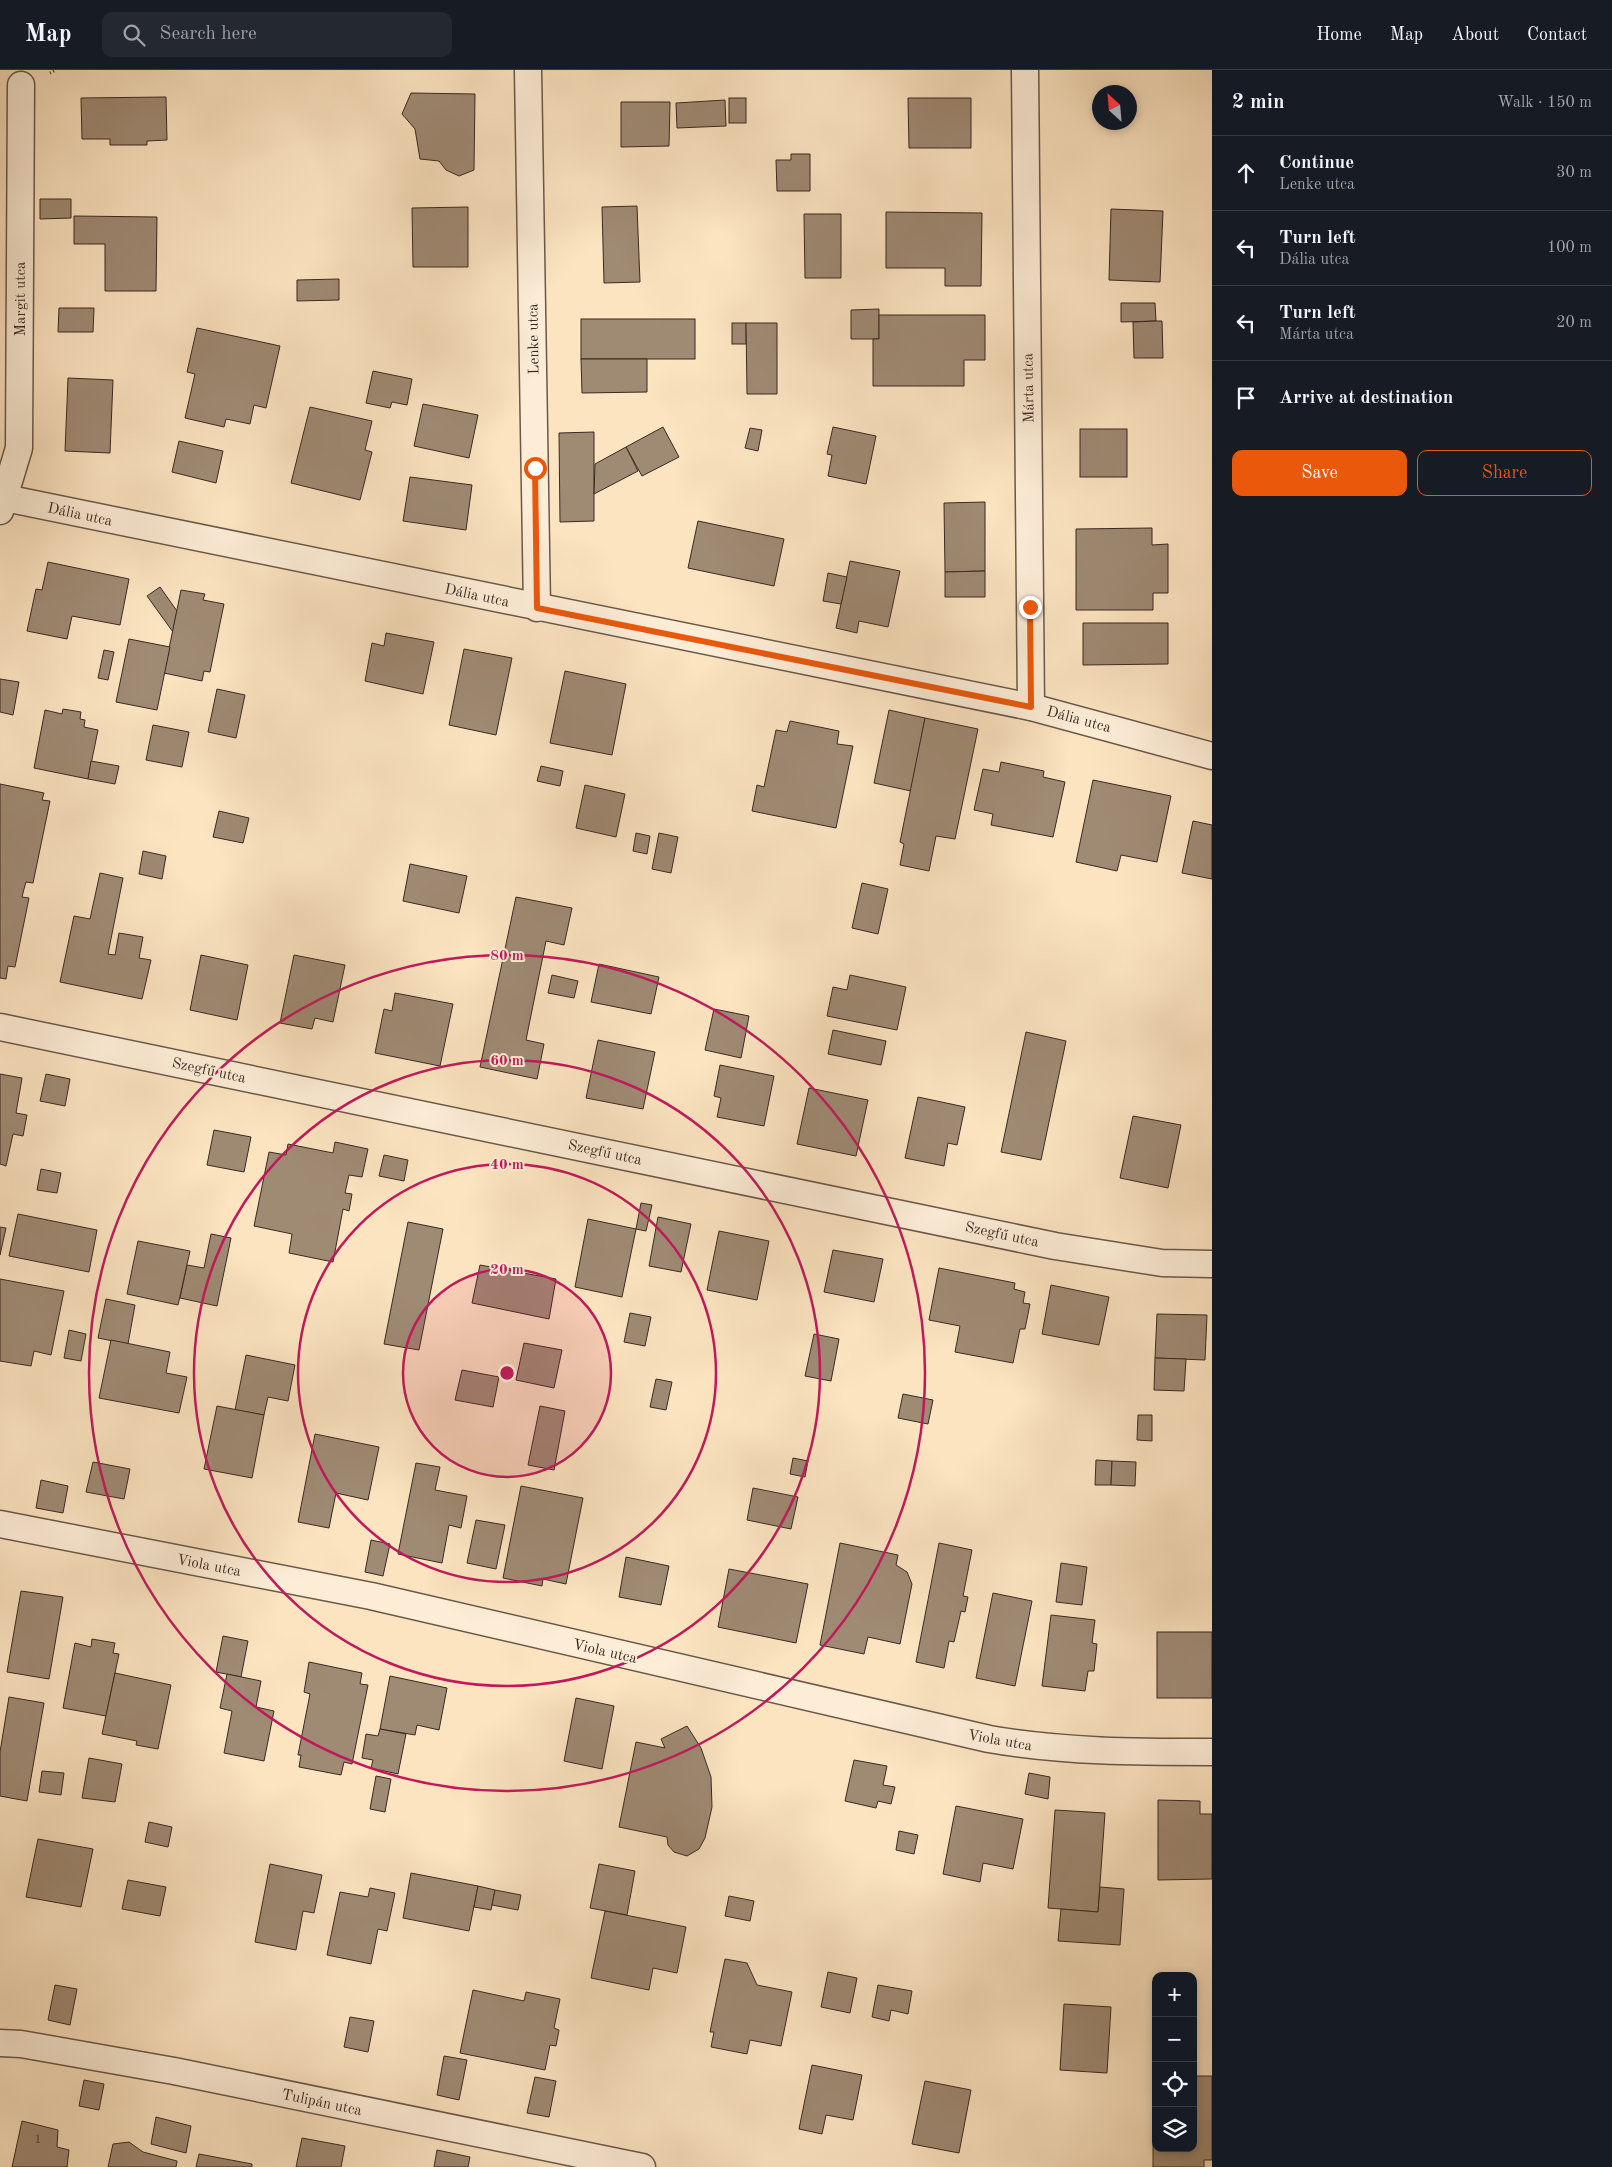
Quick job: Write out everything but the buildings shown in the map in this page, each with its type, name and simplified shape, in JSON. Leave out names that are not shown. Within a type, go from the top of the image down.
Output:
[{"type":"street","name":"Lenke utca","points":[[528,70],[537,608]]},
{"type":"street","name":"Márta utca","points":[[1024,70],[1031,707]]},
{"type":"street","name":"Margit utca","points":[[1,502],[19,448],[21,85]]},
{"type":"street","name":"Dália utca","points":[[1,502],[1031,707],[1212,756]]},
{"type":"street","name":"Szegfű utca","points":[[0,1027],[1055,1246],[1162,1263],[1212,1264]]},
{"type":"street","name":"Viola utca","points":[[0,1524],[371,1596],[989,1739],[1033,1747],[1082,1751],[1212,1752]]},
{"type":"street","name":"Tulipán utca","points":[[0,2043],[21,2044],[174,2071],[642,2167]]},
{"type":"route","points":[[535,468],[537,608],[1031,707],[1030,607]]}]
